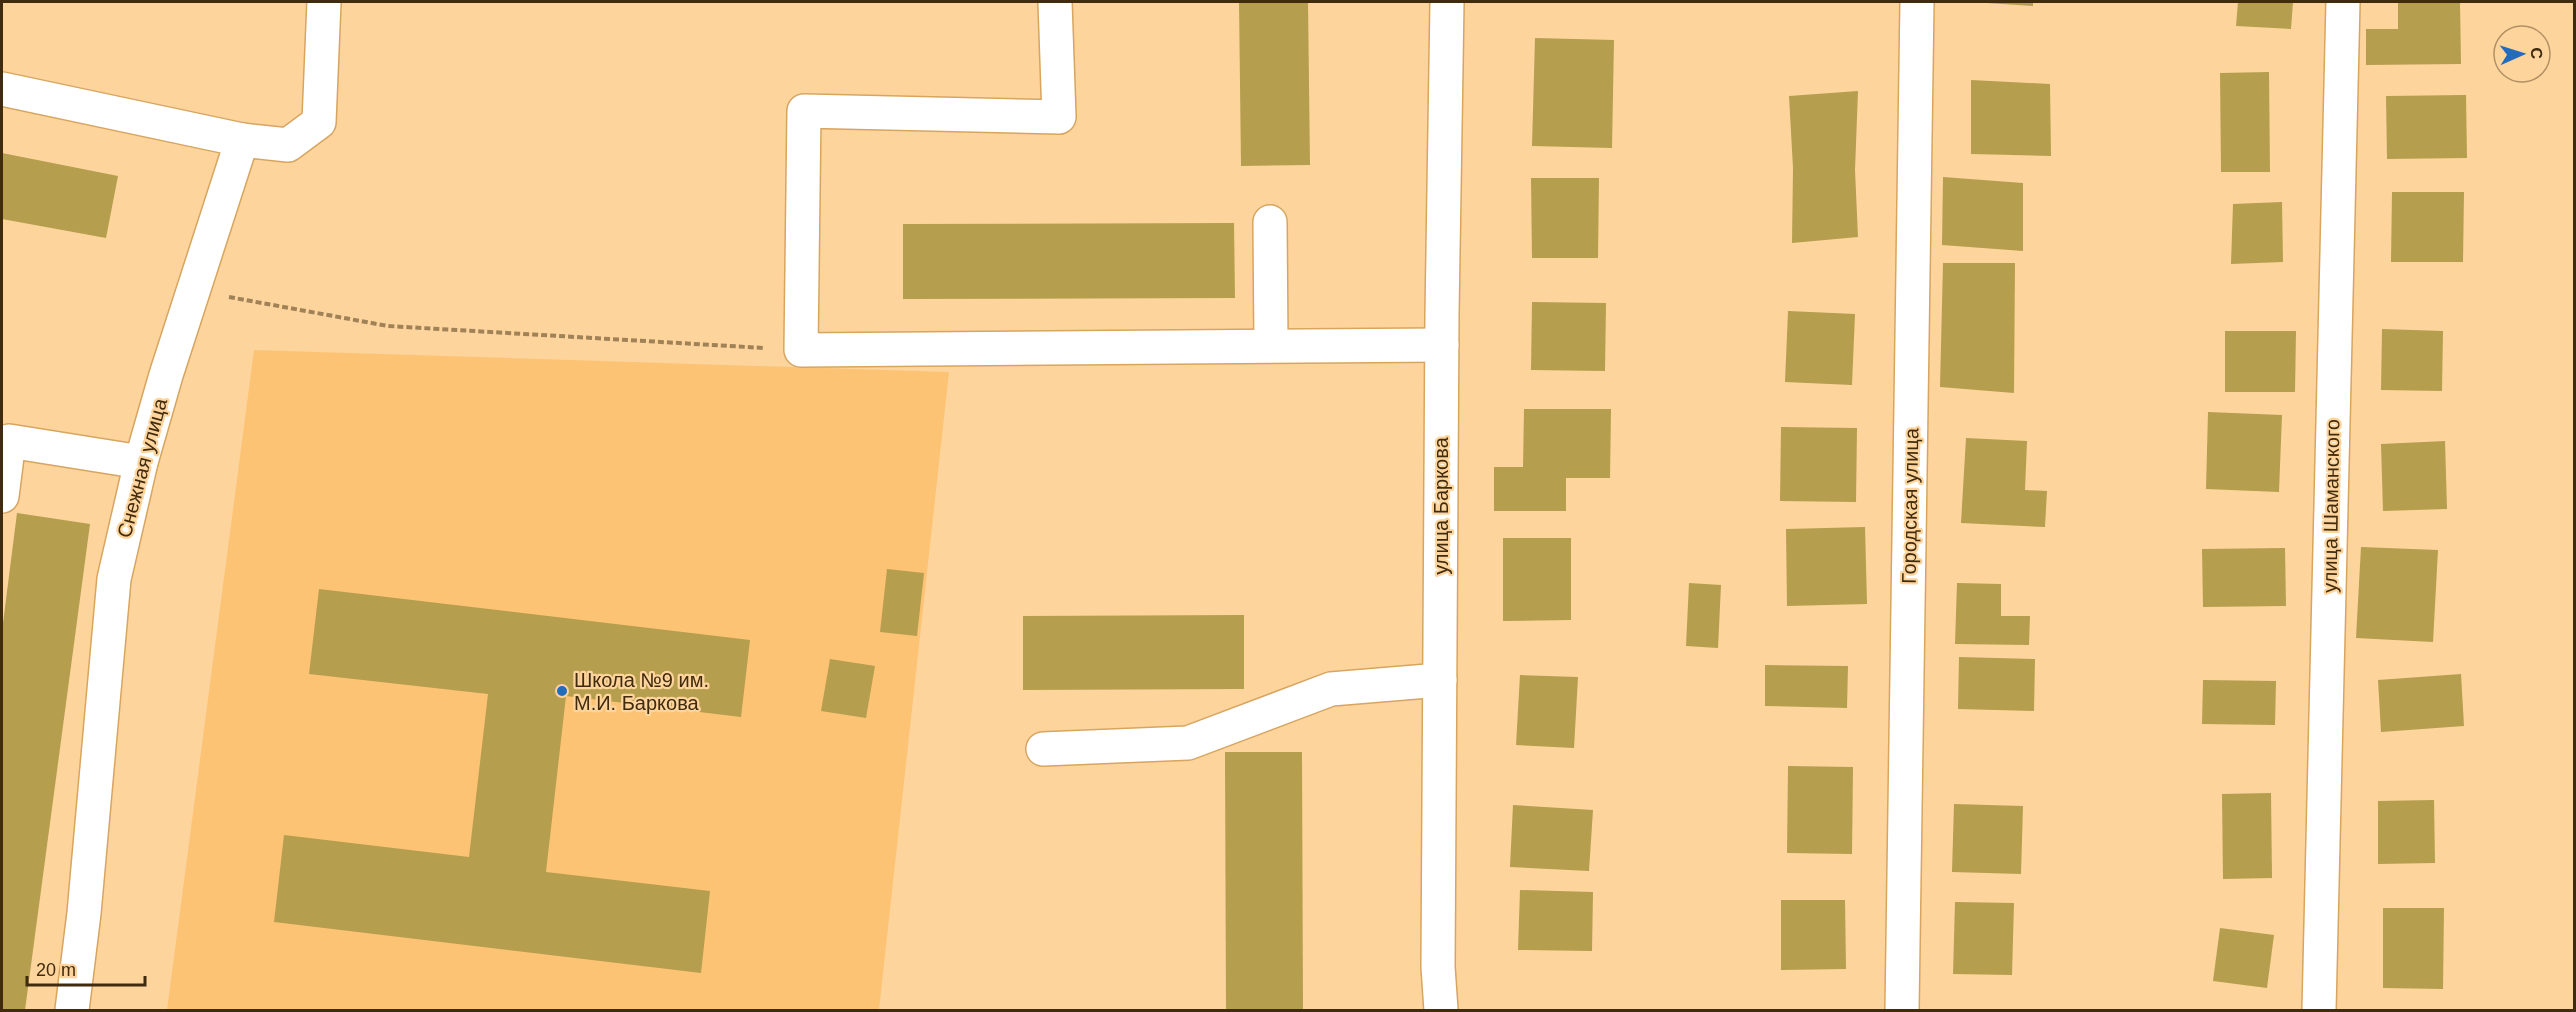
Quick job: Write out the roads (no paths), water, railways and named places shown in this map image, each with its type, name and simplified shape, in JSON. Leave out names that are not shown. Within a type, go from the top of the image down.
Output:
[{"type":"street","points":[[2,89],[242,140],[288,145],[319,122],[324,2]]},
{"type":"street","points":[[1055,2],[1059,117],[804,111],[801,350],[1271,344],[1442,345]]},
{"type":"street","name":"улица Баркова","points":[[1442,1011],[1438,967],[1442,345],[1447,2]]},
{"type":"street","name":"Городская улица","points":[[1902,1011],[1917,2]]},
{"type":"street","name":"улица Шаманского","points":[[2319,1011],[2343,2]]},
{"type":"street","name":"Снежная улица","points":[[72,1011],[84,912],[114,579],[141,462],[242,140]]},
{"type":"street","points":[[1270,222],[1271,344]]},
{"type":"street","points":[[2,496],[9,441],[141,462]]},
{"type":"street","points":[[1043,749],[1188,743],[1331,689],[1440,680]]},
{"type":"place","name":"Школа №9 им. М.И. Баркова","points":[[562,691]]}]
